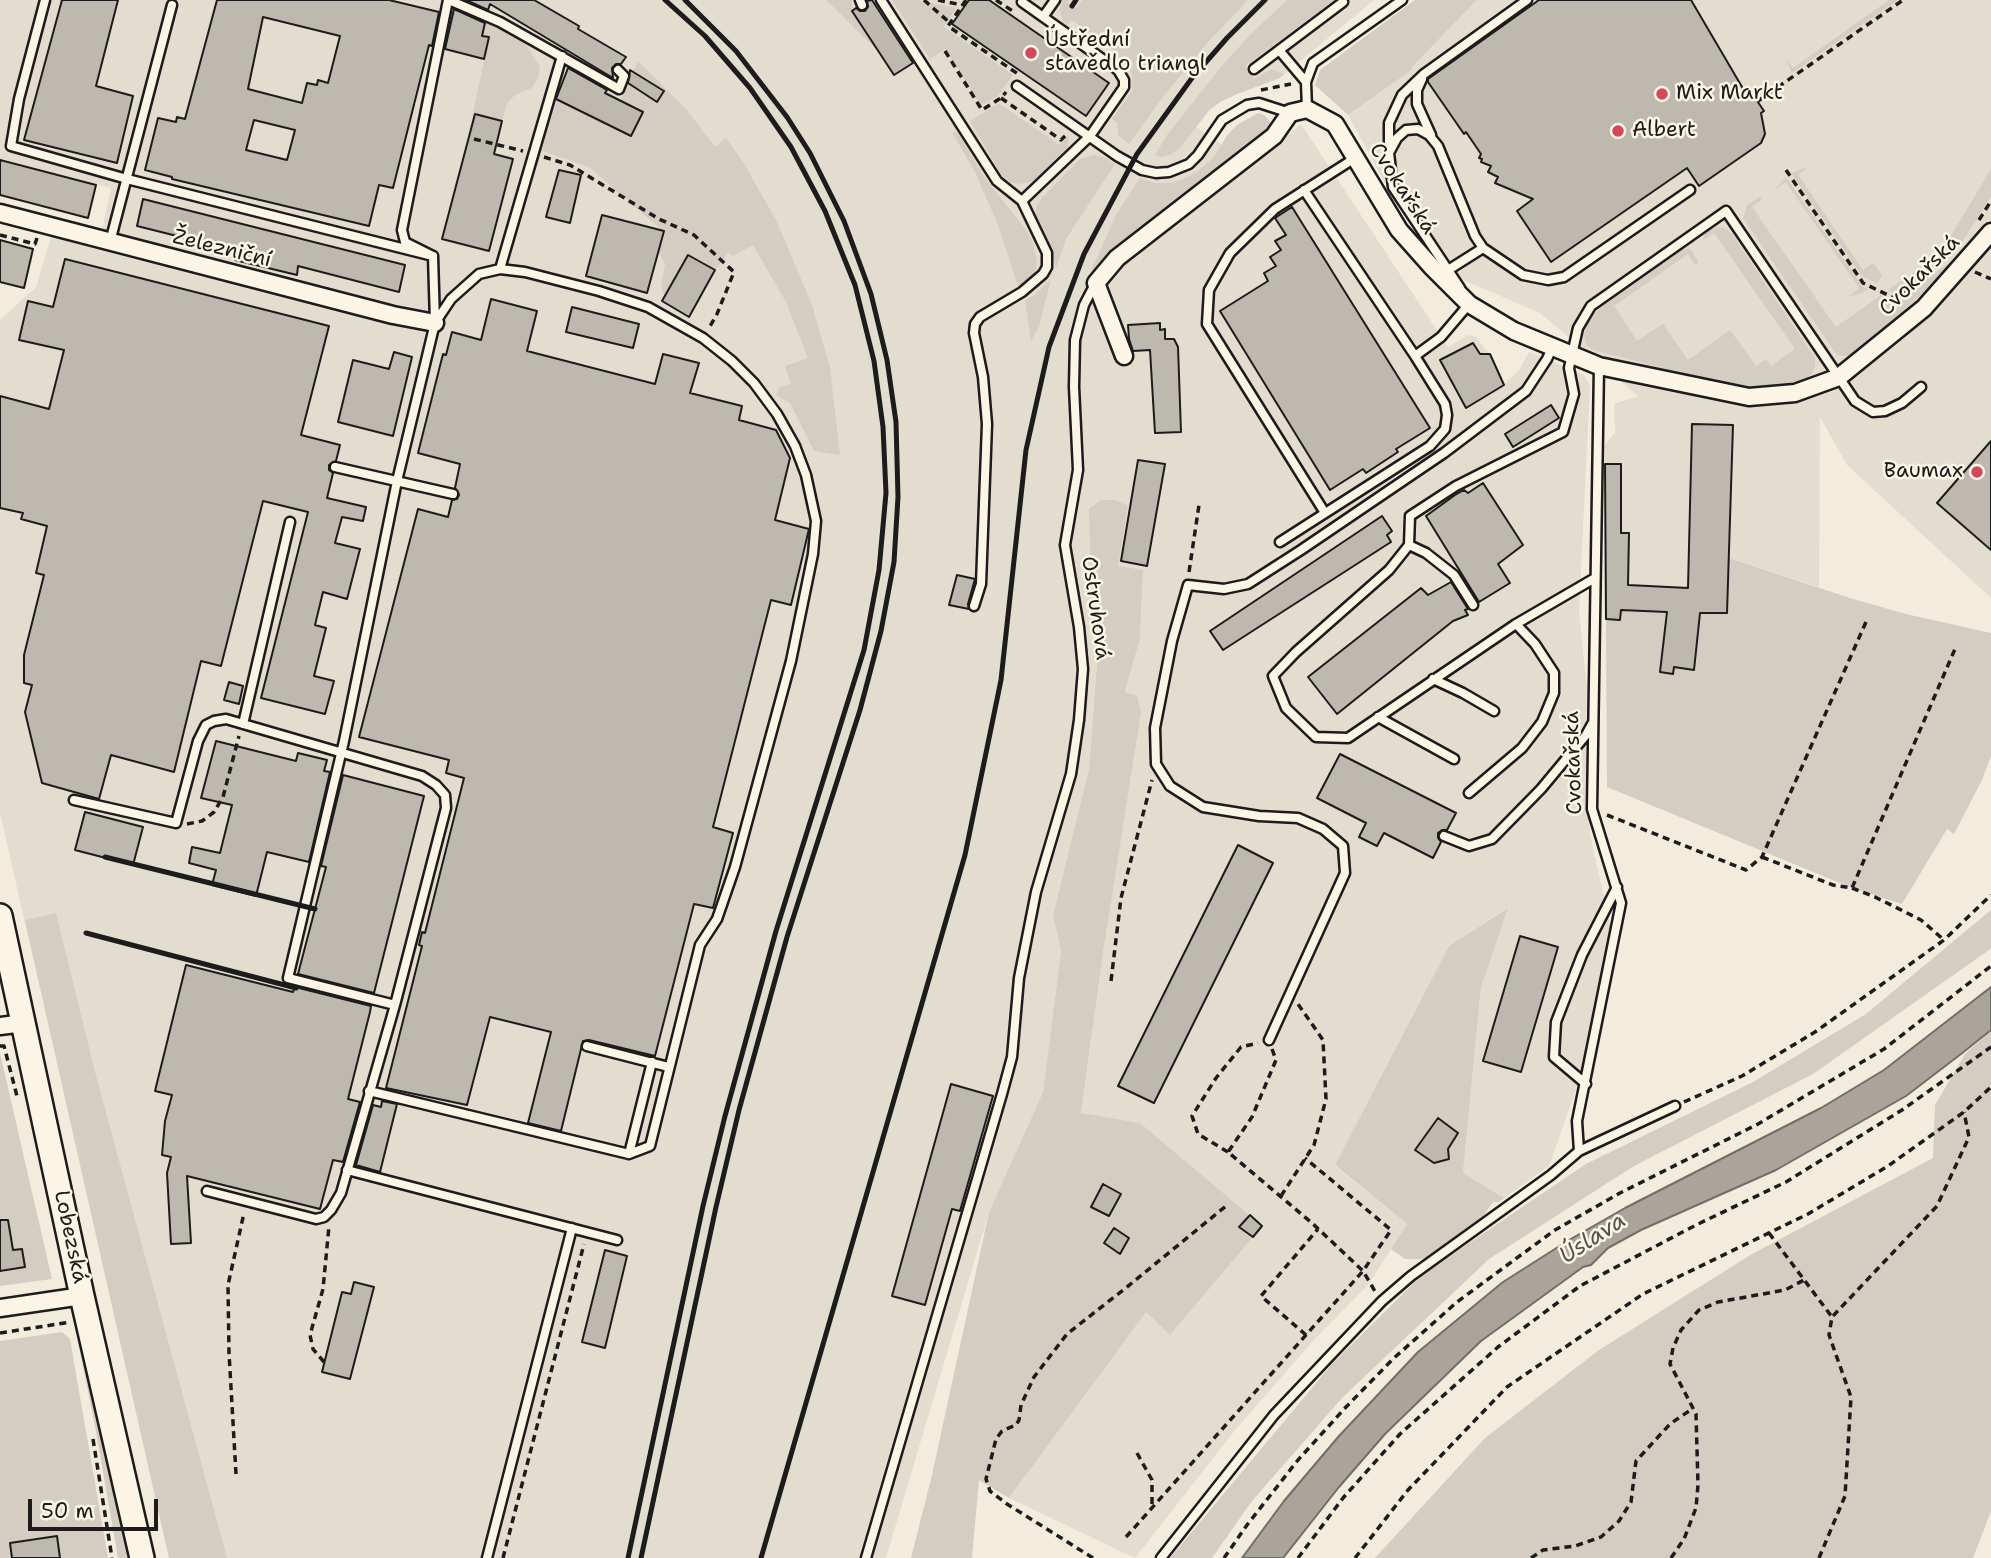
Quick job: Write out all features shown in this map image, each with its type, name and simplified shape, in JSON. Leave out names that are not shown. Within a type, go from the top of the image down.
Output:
[{"type":"street","points":[[1290,113],[1307,108]]},
{"type":"street","name":"Cvokařská","points":[[1307,108],[1335,124],[1399,230],[1445,272],[1469,304],[1514,331],[1599,366],[1749,397],[1795,393],[1839,377],[1924,308],[1987,232]]},
{"type":"street","name":"Ostruhová","points":[[1096,283],[1117,258],[1274,136],[1290,113]]},
{"type":"street","name":"Železniční","points":[[0,213],[393,315],[435,323]]},
{"type":"street","points":[[1096,283],[1124,356]]},
{"type":"street","name":"Lobezská","points":[[0,916],[142,1558]]},
{"type":"street","points":[[0,1026],[24,1023]]},
{"type":"street","points":[[0,1308],[82,1296]]},
{"type":"lane","points":[[45,0],[19,99],[11,146],[127,179],[433,256]]},
{"type":"lane","points":[[433,256],[405,242],[402,230],[449,0],[500,22],[619,89],[624,76],[618,70]]},
{"type":"lane","points":[[881,0],[997,181],[1023,201],[1046,253],[1047,267],[1034,283],[988,311],[975,324],[987,424],[981,584],[974,606]]},
{"type":"lane","points":[[1043,17],[1055,0]]},
{"type":"lane","points":[[1307,108],[1306,82],[1313,63],[1402,0]]},
{"type":"lane","points":[[1483,248],[1445,272],[1393,187],[1389,123],[1402,95],[1424,74],[1527,0]]},
{"type":"lane","points":[[1022,2],[1118,69],[1124,80],[1121,93],[1090,136],[1023,201]]},
{"type":"lane","points":[[1254,69],[1343,2]]},
{"type":"lane","points":[[110,242],[172,5]]},
{"type":"lane","points":[[1279,50],[1299,77],[1306,82]]},
{"type":"lane","points":[[500,270],[562,56]]},
{"type":"lane","points":[[1424,74],[1417,90],[1417,104],[1424,124],[1438,146],[1475,236],[1483,248],[1522,275],[1548,280],[1564,277],[1690,190]]},
{"type":"lane","points":[[1015,84],[1117,156],[1142,170],[1156,173],[1169,172],[1189,164],[1222,120],[1247,105],[1259,103],[1290,113]]},
{"type":"lane","points":[[1389,153],[1397,138],[1406,130],[1418,129],[1429,135],[1438,146]]},
{"type":"lane","points":[[1325,513],[1207,324],[1209,290],[1230,253],[1275,209],[1356,158]]},
{"type":"lane","points":[[1280,542],[1430,446],[1445,429],[1447,415],[1445,404],[1415,356],[1304,190]]},
{"type":"lane","points":[[1595,578],[1516,624],[1348,738],[1316,737],[1286,708],[1273,676],[1389,570],[1409,545],[1410,516],[1456,486],[1563,432],[1574,394],[1570,368],[1578,328],[1591,306],[1726,211],[1855,401],[1873,412],[1885,411],[1902,403],[1920,387]]},
{"type":"lane","points":[[395,1005],[288,978],[342,752],[397,481],[435,323],[433,256]]},
{"type":"lane","points":[[369,1091],[629,1154],[650,1146],[701,945],[717,919],[735,867],[791,661],[813,554],[816,521],[806,475],[795,446],[777,414],[754,383],[703,338],[648,307],[525,272],[500,270],[479,274],[452,299],[435,323]]},
{"type":"lane","name":"Ostruhová","points":[[866,1558],[1012,1057],[1019,978],[1037,892],[1072,774],[1083,669],[1065,545],[1079,470],[1074,387],[1075,340],[1084,305],[1096,283]]},
{"type":"lane","points":[[1415,356],[1441,337],[1469,304]]},
{"type":"lane","points":[[1269,1040],[1345,873],[1343,846],[1323,829],[1298,818],[1259,816],[1203,807],[1170,786],[1156,764],[1154,728],[1172,641],[1188,585],[1224,589],[1248,584],[1301,550],[1444,453],[1525,391],[1552,348]]},
{"type":"lane","name":"Cvokařská","points":[[1579,1151],[1577,1121],[1621,903],[1592,809],[1599,366]]},
{"type":"lane","points":[[335,467],[453,494]]},
{"type":"lane","points":[[243,724],[290,522]]},
{"type":"lane","points":[[1409,545],[1426,553],[1454,575],[1474,605]]},
{"type":"lane","points":[[1469,793],[1522,748],[1542,722],[1554,693],[1554,673],[1535,644],[1516,624]]},
{"type":"lane","points":[[1433,679],[1494,711]]},
{"type":"lane","points":[[1378,716],[1454,759]]},
{"type":"lane","points":[[74,800],[176,823],[198,741],[206,725],[226,719],[422,776],[436,785],[444,795],[446,808],[395,1005],[341,1194],[331,1210],[324,1217],[316,1219],[207,1191]]},
{"type":"lane","points":[[1444,836],[1469,846],[1492,839],[1541,789],[1593,723]]},
{"type":"lane","points":[[1586,1084],[1554,1057],[1556,1022],[1582,955],[1617,887]]},
{"type":"lane","points":[[587,1046],[669,1067]]},
{"type":"lane","points":[[629,1154],[652,1062]]},
{"type":"lane","points":[[1161,1558],[1274,1415],[1381,1300],[1551,1175],[1579,1151],[1675,1106]]},
{"type":"lane","points":[[346,1170],[617,1240]]},
{"type":"lane","points":[[487,1558],[572,1228]]},
{"type":"path","points":[[924,0],[950,23]]},
{"type":"path","points":[[938,0],[962,5]]},
{"type":"path","points":[[966,0],[948,26],[1018,75],[1015,84]]},
{"type":"path","points":[[996,0],[1018,15]]},
{"type":"path","points":[[1758,102],[1903,0]]},
{"type":"path","points":[[945,51],[982,110],[1001,99],[1007,90]]},
{"type":"path","points":[[1001,99],[1061,141],[1074,125]]},
{"type":"path","points":[[474,139],[570,164],[659,219],[694,234],[734,272],[717,314],[703,338]]},
{"type":"path","points":[[1786,170],[1863,283],[1894,298],[1937,269]]},
{"type":"path","points":[[1987,232],[1991,201]]},
{"type":"path","points":[[1188,585],[1199,505]]},
{"type":"path","points":[[1592,809],[1746,870],[1762,857],[1866,622]]},
{"type":"path","points":[[1852,888],[1955,649]]},
{"type":"path","points":[[176,823],[202,821],[214,812],[223,797],[243,724]]},
{"type":"path","points":[[1111,981],[1121,898],[1156,764]]},
{"type":"path","points":[[1762,857],[1833,885],[1852,888],[1875,897],[1921,920],[1944,940]]},
{"type":"path","points":[[1675,1106],[1742,1076],[1815,1032],[1944,940],[1991,895]]},
{"type":"path","points":[[1224,1558],[1290,1471],[1338,1416],[1394,1358],[1457,1302],[1555,1230],[1620,1193],[1758,1125],[1884,1049],[1991,965]]},
{"type":"path","points":[[1281,1196],[1314,1145],[1326,1100],[1323,1040],[1291,993]]},
{"type":"path","points":[[1228,1152],[1252,1117],[1276,1060],[1269,1040],[1241,1047],[1216,1078],[1192,1116],[1198,1135],[1228,1152],[1281,1196],[1363,1271],[1369,1283]]},
{"type":"path","points":[[1298,1558],[1343,1498],[1400,1434],[1498,1347],[1580,1286],[1696,1225],[1786,1182],[1902,1110],[1991,1047]]},
{"type":"path","points":[[1355,1558],[1408,1490],[1507,1387],[1643,1294],[1808,1214],[1888,1166],[1964,1112],[1991,1087]]},
{"type":"path","points":[[1819,1558],[1845,1496],[1851,1397],[1829,1335],[1832,1317],[1937,1206],[1969,1137],[1964,1112]]},
{"type":"path","points":[[1126,1537],[1363,1271],[1391,1230],[1305,1158]]},
{"type":"path","points":[[236,1474],[228,1285],[247,1201]]},
{"type":"path","points":[[1093,1558],[990,1491],[986,1479],[996,1439],[1020,1420],[1021,1405],[1034,1377],[1067,1334],[1226,1206]]},
{"type":"path","points":[[324,1362],[313,1349],[310,1335],[323,1289],[331,1210]]},
{"type":"path","points":[[1306,1335],[1261,1296],[1318,1229]]},
{"type":"path","points":[[503,1558],[587,1232]]},
{"type":"path","points":[[1769,1233],[1832,1317]]},
{"type":"path","points":[[1671,1558],[1684,1539],[1696,1508],[1696,1414],[1670,1364],[1681,1330],[1699,1310],[1718,1302],[1786,1290],[1804,1280]]},
{"type":"path","points":[[0,1333],[71,1322]]},
{"type":"path","points":[[1531,1558],[1543,1550],[1575,1546],[1601,1537],[1619,1521],[1631,1502],[1636,1461],[1670,1424],[1693,1409]]},
{"type":"path","points":[[1137,1453],[1152,1480],[1152,1507]]},
{"type":"shaded area","points":[[0,0],[1374,0],[1280,78],[1220,102],[1196,127],[1252,165],[1301,124],[1448,347],[1468,335],[1475,336],[1491,356],[1504,384],[1519,370],[1529,352],[1584,375],[1590,385],[1579,611],[1587,689],[1590,835],[1611,928],[1580,1078],[1549,1166],[1504,1198],[1463,1174],[1481,987],[1506,909],[1449,946],[1335,1166],[1407,1224],[1369,1284],[1313,1341],[1236,1429],[1135,1558],[1009,1498],[1146,1311],[1170,1335],[1140,1123],[1081,1114],[1104,946],[1125,693],[1140,639],[1143,571],[1118,566],[1091,584],[1101,610],[1089,769],[1053,915],[1061,951],[1043,1092],[989,1212],[886,1558],[169,1558],[0,813],[0,320],[36,287],[54,227],[100,239],[111,188],[0,160]]},
{"type":"shaded area","points":[[826,0],[852,0],[852,11],[880,53]]},
{"type":"shaded area","points":[[892,0],[917,0],[956,8],[944,27],[1013,75],[998,96],[981,105],[945,49],[930,59]]},
{"type":"shaded area","points":[[1059,0],[1069,0],[1068,3],[1076,8],[1082,0],[1248,0],[1209,41],[1166,93],[1129,144],[1118,135],[1117,123],[1112,119],[1132,91],[1132,74],[1129,68],[1118,61],[1119,54],[1072,20],[1068,25],[1063,22],[1060,10],[1062,2]]},
{"type":"shaded area","points":[[1287,0],[1334,0],[1245,66],[1254,79],[1272,69],[1284,74],[1280,78],[1220,102],[1209,110],[1181,147],[1163,157],[1155,155],[1167,135],[1221,67]]},
{"type":"shaded area","points":[[1415,0],[1477,0],[1412,70],[1348,115],[1315,85],[1320,70]]},
{"type":"shaded area","points":[[1477,0],[1991,0],[1991,598],[1847,465],[1820,417],[1819,587],[1729,558],[1727,613],[1621,611],[1620,620],[1606,619],[1604,446],[1615,433],[1614,404],[1638,396],[1540,313],[1463,280],[1433,254],[1389,190],[1348,115],[1412,70]]},
{"type":"shaded area","points":[[1889,0],[1898,0],[1792,73],[1786,58],[1793,68]]},
{"type":"shaded area","points":[[486,18],[525,43],[540,67],[532,88],[515,95],[507,103],[502,121],[475,114],[468,136],[489,38],[482,36]]},
{"type":"shaded area","points":[[638,61],[686,109],[715,147],[726,138],[776,220],[812,305],[830,368],[840,455],[814,451],[790,403],[776,395],[780,387],[791,384],[785,366],[808,358],[786,302],[753,245],[733,256],[728,253],[715,270],[688,255],[665,296],[661,287],[665,264],[658,251],[663,231],[589,167],[542,151],[554,97],[631,135],[643,112],[620,100]]},
{"type":"shaded area","points":[[1000,104],[1058,144],[1064,142],[1069,135],[1067,148],[1034,181],[1019,184],[1002,176],[970,121]]},
{"type":"shaded area","points":[[1258,113],[1270,121],[1271,126],[1267,132],[1102,263],[1086,283],[1116,215],[1140,178],[1155,183],[1168,183],[1197,172],[1214,157],[1237,125]]},
{"type":"shaded area","points":[[952,132],[960,136],[984,177],[1026,230],[1033,243],[1036,270],[1018,286],[998,225],[976,174]]},
{"type":"shaded area","points":[[1093,155],[1115,164],[1066,239],[1056,268],[1049,244],[1036,220],[1036,207],[1080,159]]},
{"type":"shaded area","points":[[1808,167],[1798,175],[1863,270],[1873,263],[1882,275],[1877,283],[1862,276],[1791,173]]},
{"type":"shaded area","points":[[1991,169],[1991,196],[1962,242],[1935,267],[1896,295],[1888,290],[1940,254]]},
{"type":"shaded area","points":[[1786,177],[1862,286],[1868,289],[1849,297],[1859,288],[1786,182],[1775,189]]},
{"type":"shaded area","points":[[1760,197],[1762,199],[1752,207],[1836,327],[1881,295],[1895,302],[1952,261],[1927,289],[1865,346],[1851,356],[1841,356],[1835,353],[1743,218],[1747,205]]},
{"type":"shaded area","points":[[1718,227],[1725,228],[1732,234],[1815,358],[1812,374],[1806,379],[1755,389],[1728,385],[1593,350],[1586,345],[1584,333],[1587,324],[1598,310],[1683,249],[1690,249],[1699,262],[1695,265],[1688,254],[1614,306],[1637,341],[1663,324],[1688,360],[1730,330],[1756,366],[1766,359],[1771,366],[1795,349],[1714,233],[1703,240],[1705,233]]},
{"type":"shaded area","points":[[1051,279],[1039,327],[1031,341],[1025,300],[1035,295]]},
{"type":"shaded area","points":[[1101,500],[1116,500],[1128,506],[1118,566],[1143,570],[1140,639],[1125,692],[1137,696],[1141,712],[1081,1113],[1140,1123],[1262,1226],[1170,1335],[1146,1312],[1009,1498],[979,1480],[972,1558],[911,1558],[932,1475],[989,1212],[1043,1092],[1061,951],[1053,915],[1089,769],[1101,610],[1091,584],[1089,509]]},
{"type":"shaded area","points":[[1729,558],[1853,599],[1991,633],[1991,756],[1982,780],[1954,834],[1947,829],[1902,904],[1852,888],[1607,787],[1606,619],[1620,620],[1621,610],[1727,613]]},
{"type":"shaded area","points":[[1508,908],[1481,987],[1463,1173],[1504,1198],[1493,1202],[1483,1216],[1425,1259],[1405,1259],[1391,1249],[1407,1224],[1335,1165],[1449,946]]},
{"type":"shaded area","points":[[1991,910],[1989,950],[1813,1074],[1634,1166],[1489,1259],[1343,1397],[1252,1501],[1212,1558],[1170,1558],[1332,1364],[1422,1275],[1586,1164],[1753,1082],[1866,1014]]},
{"type":"shaded area","points":[[56,913],[95,1072],[227,1558],[169,1558],[25,920]]},
{"type":"shaded area","points":[[1991,1031],[1991,1511],[1973,1558],[1375,1558],[1485,1438],[1599,1350],[1752,1254],[1933,1158],[1935,1105],[1965,1054]]},
{"type":"shaded area","points":[[0,1053],[52,1279],[0,1286]]},
{"type":"shaded area","points":[[62,1332],[70,1339],[108,1558],[0,1558],[0,1341]]},
{"type":"shaded area","points":[[77,1337],[81,1338],[142,1558],[118,1558]]},
{"type":"water","name":"Úslava","points":[[1991,987],[1991,1030],[1906,1096],[1776,1170],[1641,1230],[1608,1248],[1591,1265],[1583,1267],[1481,1341],[1385,1434],[1283,1558],[1242,1558],[1284,1501],[1339,1436],[1418,1352],[1503,1282],[1625,1208],[1821,1108],[1884,1070]]},
{"type":"building","points":[[62,0],[118,0],[96,86],[133,96],[117,163],[24,140]]},
{"type":"building","points":[[217,0],[389,0],[439,12],[393,188],[379,185],[369,226],[172,179],[145,170],[158,118],[176,122],[177,117],[185,119]],"holes":[[[263,17],[340,36],[328,83],[318,80],[317,85],[307,83],[302,103],[248,89]],[[254,120],[295,130],[287,160],[246,150]]]},
{"type":"building","points":[[466,0],[534,0],[626,57],[621,64],[612,68],[613,78],[490,4],[488,10]]},
{"type":"building","points":[[872,0],[913,63],[894,75],[852,11],[856,8],[865,11],[868,7],[867,1]]},
{"type":"building","name":"Ústřední stavědlo triangl","points":[[969,0],[989,0],[1109,83],[1086,116],[952,24]]},
{"type":"building","name":"Albert","points":[[1539,0],[1691,0],[1745,92],[1749,89],[1764,111],[1761,113],[1765,134],[1761,143],[1699,186],[1687,168],[1551,262],[1517,211],[1533,199],[1495,183],[1498,177],[1488,172],[1491,166],[1481,162],[1481,154],[1428,82],[1428,79]]},
{"type":"building","points":[[454,9],[485,23],[482,36],[489,37],[484,59],[445,49]]},
{"type":"building","points":[[568,68],[607,90],[605,93],[643,112],[631,136],[556,99]]},
{"type":"building","points":[[630,70],[664,91],[657,102],[628,83]]},
{"type":"building","points":[[475,114],[502,121],[494,154],[513,159],[489,251],[442,239]]},
{"type":"building","points":[[0,160],[96,185],[88,218],[0,195]]},
{"type":"building","points":[[559,170],[581,175],[570,223],[546,217]]},
{"type":"building","points":[[143,199],[405,265],[399,292],[298,266],[297,275],[235,260],[237,251],[137,226]]},
{"type":"building","points":[[1292,207],[1430,428],[1396,449],[1398,452],[1366,473],[1363,469],[1330,490],[1220,311],[1268,281],[1264,273],[1276,266],[1270,257],[1281,250],[1275,241],[1286,235],[1275,218]]},
{"type":"building","points":[[602,215],[664,231],[647,293],[586,276]]},
{"type":"building","points":[[0,240],[33,249],[24,288],[0,282]]},
{"type":"building","points":[[688,255],[715,270],[689,317],[662,301]]},
{"type":"building","points":[[65,259],[329,326],[301,435],[340,445],[336,461],[329,465],[329,470],[333,473],[327,498],[366,507],[363,521],[342,517],[335,543],[360,549],[347,599],[323,592],[315,625],[326,628],[314,676],[334,681],[325,714],[261,698],[308,512],[263,501],[221,666],[201,661],[174,772],[111,755],[99,799],[42,783],[25,712],[32,685],[24,683],[24,655],[44,575],[36,573],[47,526],[21,519],[23,513],[0,508],[0,396],[49,409],[64,350],[19,340],[28,301],[53,307]]},
{"type":"building","points":[[491,299],[537,311],[527,351],[655,384],[663,354],[699,363],[690,393],[742,406],[739,420],[776,430],[790,458],[775,520],[809,529],[791,605],[771,600],[713,827],[733,833],[713,908],[694,904],[655,1056],[589,1040],[583,1041],[561,1131],[528,1123],[551,1032],[490,1017],[467,1105],[386,1088],[422,946],[419,945],[422,932],[425,933],[464,778],[446,773],[449,760],[359,737],[418,509],[448,517],[452,500],[459,495],[455,488],[460,464],[418,453],[443,354],[446,355],[452,332],[481,340]]},
{"type":"building","points":[[572,307],[639,324],[633,348],[566,332]]},
{"type":"building","points":[[1160,323],[1160,330],[1165,329],[1165,339],[1174,339],[1178,347],[1181,432],[1155,433],[1150,350],[1133,351],[1129,339],[1128,325]]},
{"type":"building","points":[[1473,343],[1480,354],[1490,354],[1504,385],[1466,408],[1440,360]]},
{"type":"building","points":[[394,352],[412,357],[393,436],[338,422],[353,360],[389,369]]},
{"type":"building","points":[[1551,405],[1559,418],[1513,447],[1505,434]]},
{"type":"building","points":[[1692,424],[1733,425],[1727,613],[1700,613],[1694,670],[1674,667],[1673,674],[1660,672],[1667,612],[1621,610],[1620,620],[1606,619],[1605,464],[1621,464],[1621,533],[1629,533],[1628,585],[1688,588]]},
{"type":"building","name":"Baumax","points":[[1991,441],[1991,550],[1937,503]]},
{"type":"building","points":[[1138,460],[1165,464],[1147,566],[1121,561]]},
{"type":"building","points":[[1483,483],[1523,545],[1498,564],[1510,583],[1479,602],[1426,516],[1455,495],[1464,490],[1468,493]]},
{"type":"building","points":[[1382,516],[1392,531],[1387,535],[1391,542],[1223,650],[1210,631]]},
{"type":"building","points":[[957,575],[975,579],[969,609],[949,605]]},
{"type":"building","points":[[1451,582],[1468,609],[1465,610],[1468,615],[1453,621],[1337,714],[1308,677],[1421,588],[1428,595]]},
{"type":"building","points":[[229,682],[243,686],[239,704],[224,700]]},
{"type":"building","points":[[216,741],[296,761],[298,753],[327,760],[324,771],[330,772],[309,862],[267,852],[256,896],[212,885],[216,870],[189,863],[192,847],[220,853],[232,805],[201,798]]},
{"type":"building","points":[[1340,754],[1456,813],[1447,830],[1438,833],[1441,842],[1433,858],[1384,833],[1377,846],[1359,837],[1366,823],[1317,798]]},
{"type":"building","points":[[343,775],[424,796],[374,993],[298,974],[326,867],[321,866]]},
{"type":"building","points":[[85,812],[143,827],[133,865],[75,850]]},
{"type":"building","points":[[1238,845],[1273,863],[1154,1103],[1118,1086]]},
{"type":"building","points":[[1520,936],[1558,947],[1521,1072],[1483,1061]]},
{"type":"building","points":[[186,965],[293,992],[295,987],[371,1006],[348,1099],[360,1102],[343,1162],[333,1160],[320,1209],[187,1176],[191,1243],[171,1244],[167,1173],[171,1157],[162,1155],[165,1121],[172,1095],[155,1091]]},
{"type":"building","points":[[951,1084],[993,1096],[960,1211],[952,1209],[925,1305],[892,1296]]},
{"type":"building","points":[[382,1101],[397,1104],[380,1172],[356,1165],[373,1105],[381,1107]]},
{"type":"building","points":[[1438,1118],[1458,1133],[1448,1149],[1449,1159],[1434,1163],[1415,1150]]},
{"type":"building","points":[[1103,1184],[1121,1194],[1109,1216],[1091,1207]]},
{"type":"building","points":[[1250,1215],[1262,1226],[1253,1237],[1239,1227]]},
{"type":"building","points":[[0,1220],[8,1220],[13,1250],[22,1249],[25,1267],[0,1271]]},
{"type":"building","points":[[1114,1228],[1129,1238],[1120,1254],[1104,1243]]},
{"type":"building","points":[[605,1250],[627,1256],[605,1348],[582,1342]]},
{"type":"building","points":[[354,1282],[374,1287],[350,1379],[322,1372],[342,1292],[351,1294]]},
{"type":"building","points":[[57,1536],[60,1558],[12,1558],[10,1543]]},
{"type":"railway","points":[[628,1558],[703,1206],[725,1116],[776,931],[864,650],[879,570],[886,493],[883,427],[874,361],[855,285],[825,211],[791,147],[750,88],[705,36],[665,0]]},
{"type":"railway","points":[[641,1558],[739,1110],[787,937],[860,710],[881,631],[894,562],[898,497],[896,422],[887,360],[871,294],[844,221],[810,153],[787,117],[736,51],[685,0]]},
{"type":"railway","points":[[1072,6],[1076,0]]},
{"type":"railway","points":[[761,1558],[965,855],[1001,680],[1026,450],[1049,347],[1084,254],[1137,154],[1192,78],[1265,0]]},
{"type":"railway","points":[[105,857],[315,909]]},
{"type":"railway","points":[[86,933],[296,988]]},
{"type":"place","name":"Ústřední stavědlo triangl","points":[[1031,53]]},
{"type":"place","name":"Mix Markt","points":[[1662,94]]},
{"type":"place","name":"Albert","points":[[1618,131]]},
{"type":"place","name":"Baumax","points":[[1977,472]]}]
